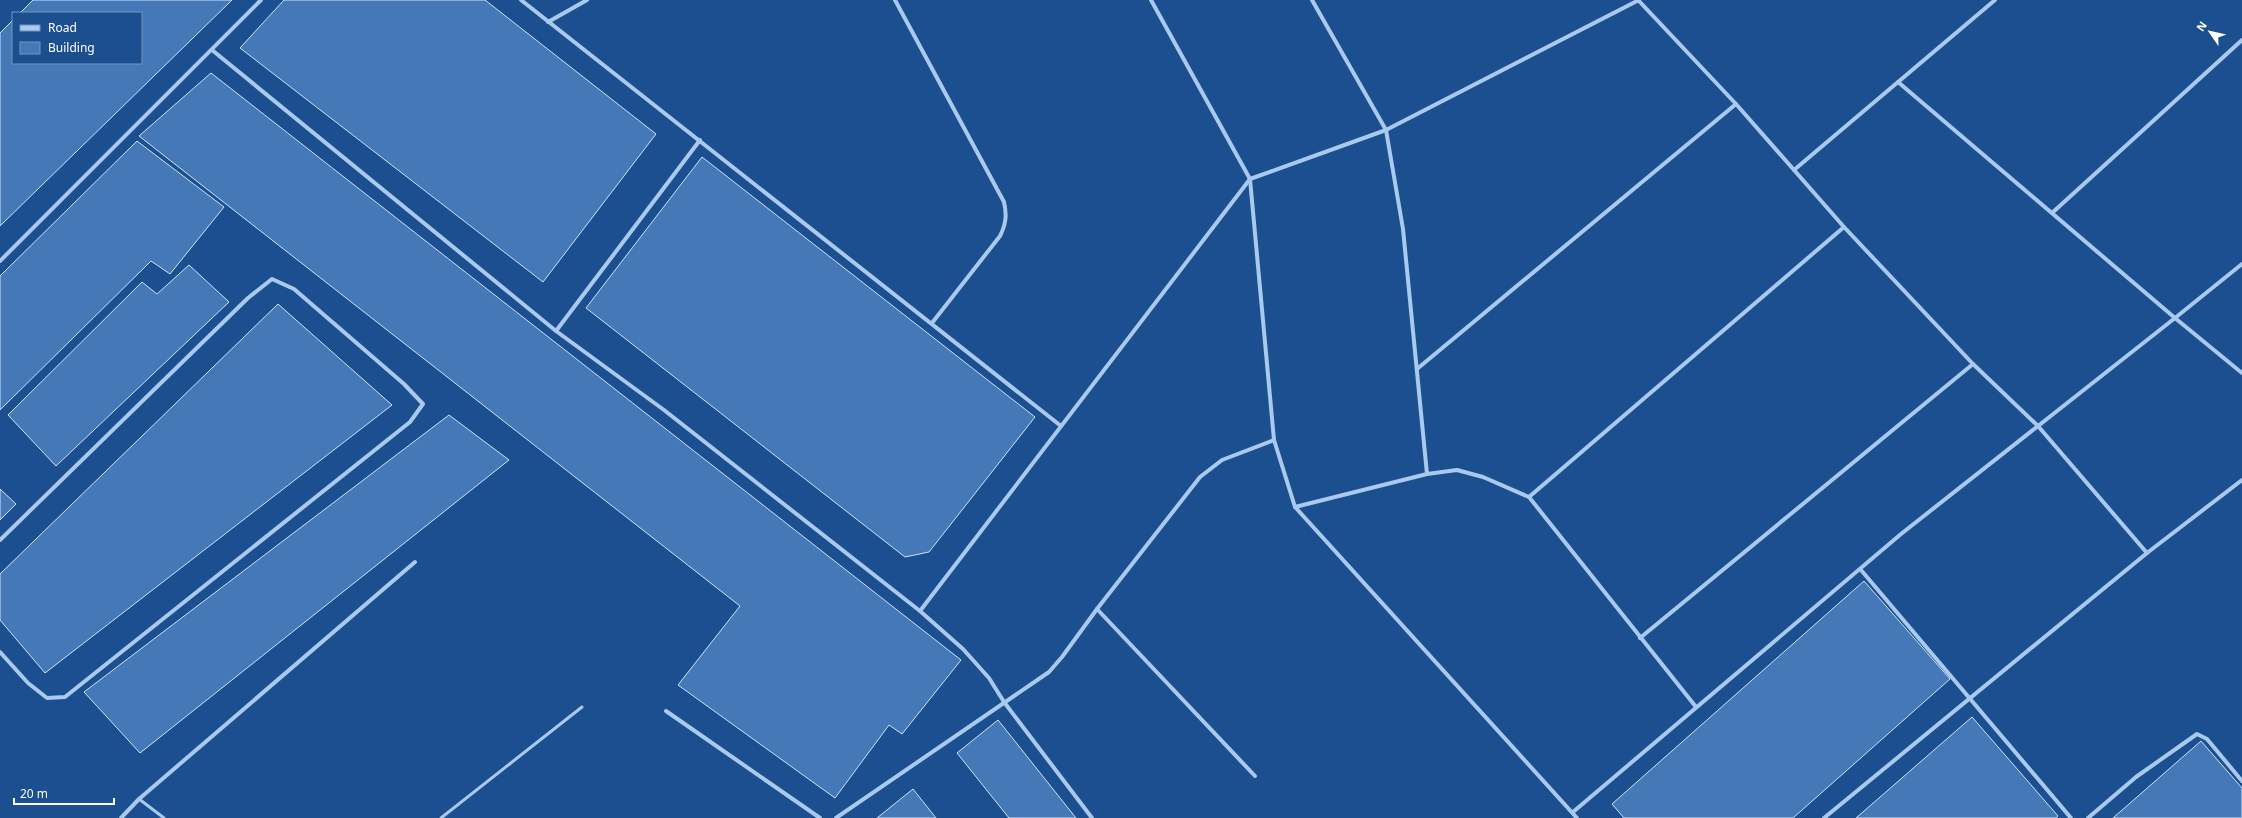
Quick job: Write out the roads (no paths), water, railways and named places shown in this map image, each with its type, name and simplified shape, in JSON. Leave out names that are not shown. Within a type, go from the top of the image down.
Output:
[{"type":"street","points":[[0,261],[262,0]]},
{"type":"street","points":[[521,0],[1061,426]]},
{"type":"street","points":[[548,22],[587,0]]},
{"type":"street","points":[[895,0],[1004,202],[1007,215],[1005,226],[1000,236],[932,323]]},
{"type":"street","points":[[1151,0],[1250,179],[1274,440],[1295,507],[1577,818]]},
{"type":"street","points":[[1312,0],[1386,130],[1403,229],[1427,474]]},
{"type":"street","points":[[920,611],[1250,179],[1386,130],[1638,0],[1736,104],[1844,227],[1973,364],[2038,426],[2147,553]]},
{"type":"street","points":[[1794,170],[1995,0]]},
{"type":"street","points":[[2052,213],[2242,40]]},
{"type":"street","points":[[212,50],[556,331],[664,410],[920,611],[968,655],[989,678],[1004,702],[1092,818]]},
{"type":"street","points":[[1898,82],[2175,318],[2242,373]]},
{"type":"street","points":[[1417,369],[1736,104]]},
{"type":"street","points":[[556,331],[700,140]]},
{"type":"street","points":[[1530,497],[1844,227]]},
{"type":"street","points":[[1573,812],[1696,706],[1861,570],[1901,534],[2242,264]]},
{"type":"street","points":[[0,540],[248,298],[272,279],[294,289],[404,384],[423,404],[410,422],[65,697],[47,698],[28,683],[0,652]]},
{"type":"street","points":[[1640,638],[1973,364]]},
{"type":"street","points":[[836,818],[1049,672],[1200,477],[1222,460],[1274,440]]},
{"type":"street","points":[[1295,507],[1427,474],[1457,470],[1483,477],[1530,497],[1640,638],[1696,706]]},
{"type":"street","points":[[1824,818],[2147,553],[2242,480]]},
{"type":"street","points":[[121,818],[139,799],[415,562]]},
{"type":"street","points":[[1861,570],[2071,818]]},
{"type":"street","points":[[1097,609],[1255,776]]},
{"type":"street","points":[[666,711],[820,818]]},
{"type":"street","points":[[2088,818],[2136,777],[2196,734],[2207,739],[2242,781]]},
{"type":"lane","points":[[441,818],[582,707]]},
{"type":"lane","points":[[139,799],[164,818]]}]
